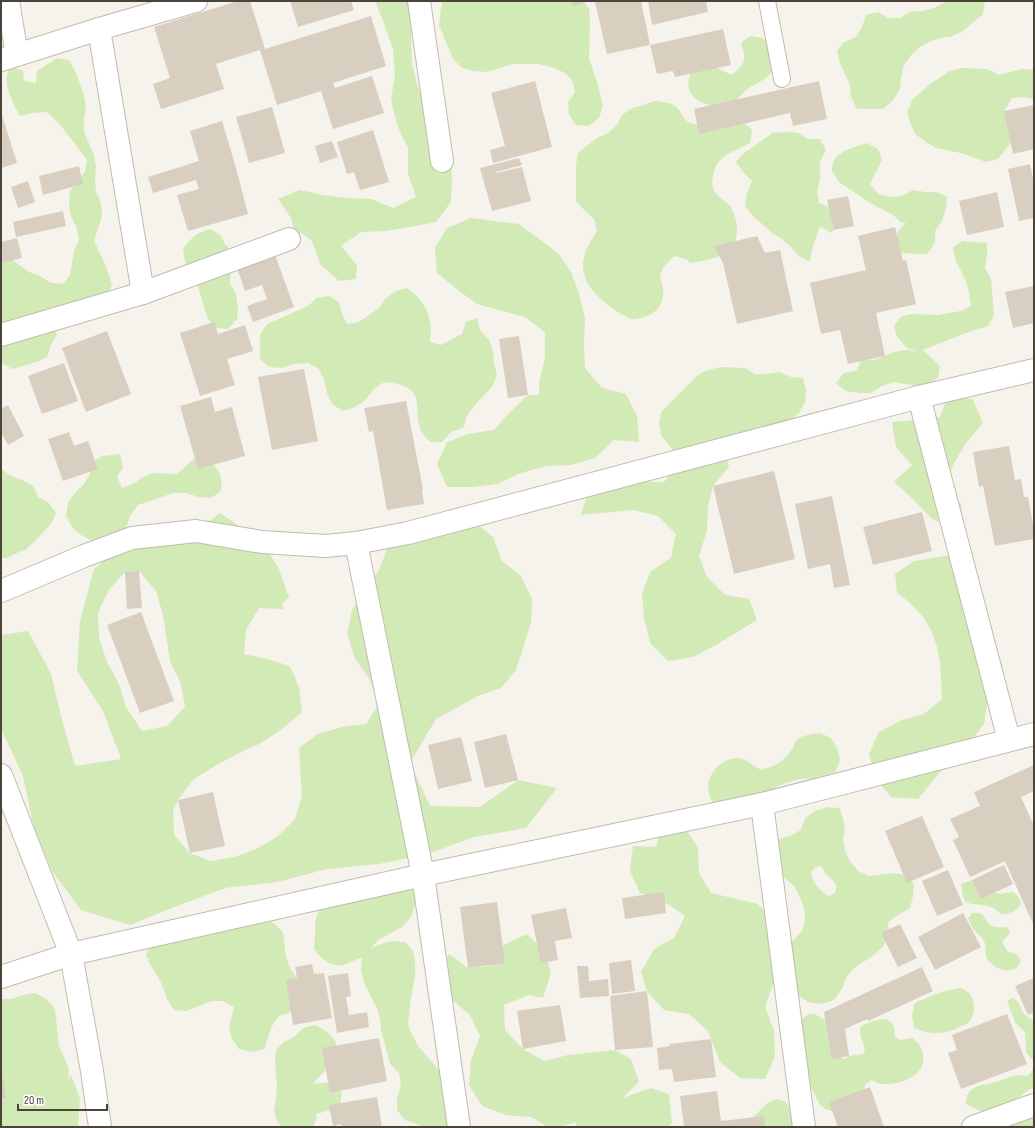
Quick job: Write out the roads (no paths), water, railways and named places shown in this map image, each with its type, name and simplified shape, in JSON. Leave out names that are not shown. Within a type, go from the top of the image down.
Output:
[{"type":"street","points":[[8,1],[9,57],[196,1]]},
{"type":"street","points":[[419,1],[442,161]]},
{"type":"street","points":[[99,29],[143,293]]},
{"type":"street","points":[[1,335],[143,293],[289,239]]},
{"type":"street","points":[[1,591],[84,556],[132,538],[196,531],[262,542],[326,546],[356,543],[408,533],[920,397],[1034,370]]},
{"type":"street","points":[[920,397],[1009,740]]},
{"type":"street","points":[[356,543],[423,876],[460,1127]]},
{"type":"street","points":[[1,977],[71,954],[423,876],[762,804],[1034,734]]},
{"type":"street","points":[[1,774],[71,954],[92,1071],[100,1127]]},
{"type":"street","points":[[762,804],[804,1127]]},
{"type":"street","points":[[973,1127],[1034,1105]]},
{"type":"lane","points":[[767,1],[782,79]]}]
